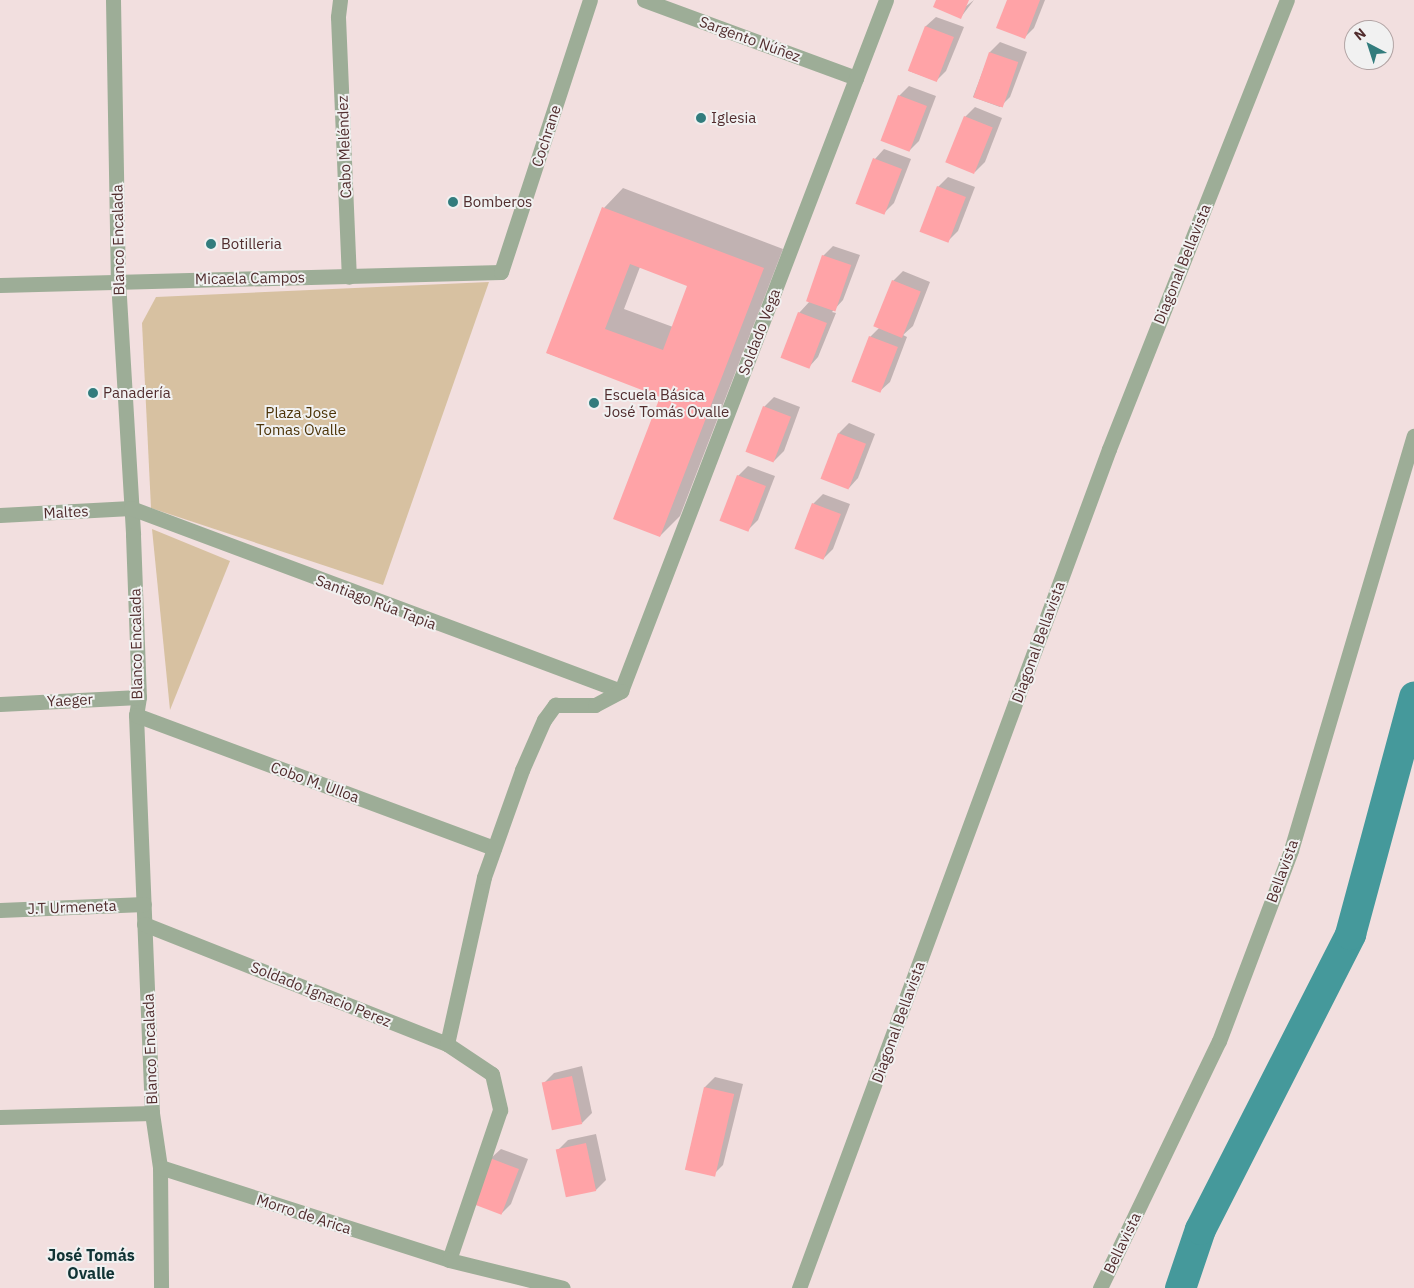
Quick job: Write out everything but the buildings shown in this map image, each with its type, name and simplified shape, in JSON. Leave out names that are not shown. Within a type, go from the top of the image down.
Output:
[{"type":"street","name":"Blanco Encalada","points":[[113,0],[118,280],[131,508],[139,697],[136,715],[152,1113],[160,1167],[161,1288]]},
{"type":"street","name":"Cabo Meléndez","points":[[340,0],[338,17],[350,277]]},
{"type":"street","points":[[338,17],[347,0]]},
{"type":"street","name":"Cochrane","points":[[501,272],[590,0]]},
{"type":"street","name":"Sargento Núñez","points":[[644,0],[856,78]]},
{"type":"street","name":"Soldado Vega","points":[[621,691],[886,0]]},
{"type":"street","name":"Diagonal Bellavista","points":[[799,1288],[1108,449],[1287,0]]},
{"type":"street","name":"Micaela Campos","points":[[0,285],[118,280],[350,277],[501,272]]},
{"type":"street","name":"Bellavista","points":[[1100,1288],[1219,1042],[1291,850],[1414,436]]},
{"type":"street","name":"Santiago Rúa Tapia","points":[[131,508],[385,606],[621,691]]},
{"type":"street","name":"Maltes","points":[[0,515],[131,508]]},
{"type":"street","points":[[447,1044],[484,877],[522,770],[544,720],[555,705],[595,705],[621,691]]},
{"type":"street","name":"Yaeger","points":[[0,704],[139,697]]},
{"type":"street","name":"Cobo M. Ulloa","points":[[136,715],[494,848]]},
{"type":"street","name":"J.T Urmeneta","points":[[0,910],[144,904]]},
{"type":"street","name":"Soldado Ignacio Perez","points":[[144,924],[447,1044],[492,1074],[500,1110],[449,1260]]},
{"type":"street","points":[[0,1117],[152,1113]]},
{"type":"street","name":"Morro de Arica","points":[[160,1167],[449,1260],[563,1288]]},
{"type":"green space","name":"Plaza Jose Tomas Ovalle","points":[[489,282],[383,585],[151,508],[142,323],[156,297]]},
{"type":"green space","points":[[152,529],[230,561],[170,710]]},
{"type":"waterway","points":[[1180,1288],[1200,1229],[1350,934],[1414,696]]},
{"type":"place","name":"Iglesia","points":[[701,118]]},
{"type":"place","name":"Bomberos","points":[[453,202]]},
{"type":"place","name":"Botilleria","points":[[211,244]]},
{"type":"place","name":"Panadería","points":[[93,393]]},
{"type":"place","name":"Escuela Básica José Tomás Ovalle","points":[[594,403]]},
{"type":"district","name":"José Tomás Ovalle","points":[[91,1264]]}]
